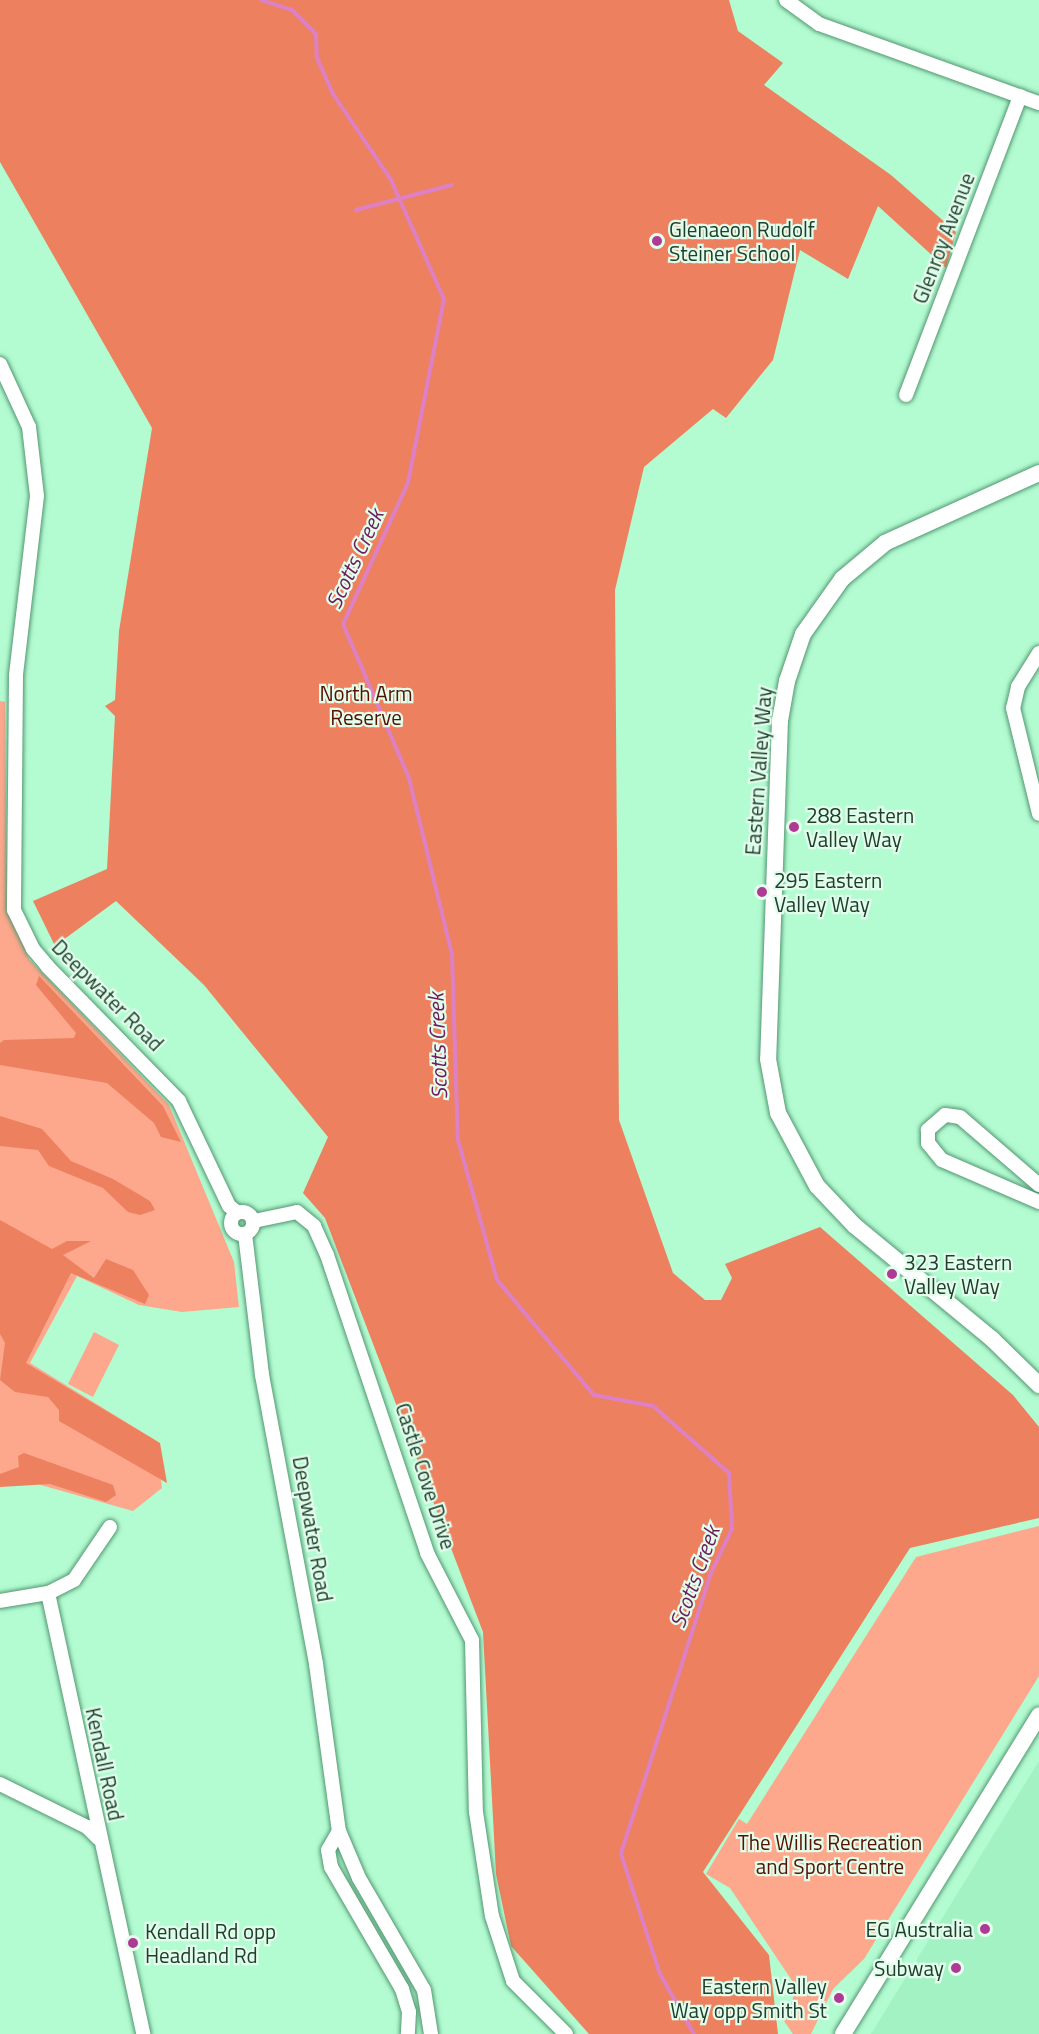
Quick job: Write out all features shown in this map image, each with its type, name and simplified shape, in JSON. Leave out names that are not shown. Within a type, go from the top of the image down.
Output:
[{"type":"main road","name":"Eastern Valley Way","points":[[1039,473],[918,525],[871,553],[830,593],[800,641],[780,720],[768,1059],[778,1113],[817,1186],[855,1226],[992,1339],[1039,1385]]},
{"type":"main road","points":[[843,2034],[1039,1715]]},
{"type":"street","points":[[786,0],[819,24],[1039,103]]},
{"type":"street","name":"Glenroy Avenue","points":[[906,395],[1020,96]]},
{"type":"street","name":"Deepwater Road","points":[[0,363],[29,426],[37,496],[16,676],[14,910],[33,949],[48,967],[179,1101],[229,1206],[238,1213],[231,1227],[245,1234],[262,1375],[316,1664],[339,1831],[359,1878],[424,1990],[431,2034]]},
{"type":"street","points":[[1039,653],[1018,687],[1013,708],[1039,814]]},
{"type":"street","points":[[1039,1185],[960,1117],[945,1115],[928,1130],[928,1143],[942,1160],[1039,1202]]},
{"type":"street","name":"Castle Cove Drive","points":[[254,1221],[297,1212],[314,1226],[327,1255],[427,1553],[472,1640],[476,1812],[492,1916],[513,1981],[566,2034]]},
{"type":"street","points":[[238,1213],[248,1213],[254,1221],[245,1234]]},
{"type":"street","points":[[0,1601],[48,1593],[74,1580],[110,1527]]},
{"type":"street","name":"Kendall Road","points":[[48,1593],[100,1843],[143,2034]]},
{"type":"street","points":[[0,1784],[87,1827],[100,1843]]},
{"type":"street","name":"Deepwater Road","points":[[339,1831],[328,1851],[332,1867],[402,1989],[409,2012],[408,2034]]},
{"type":"shaded area","points":[[1039,1761],[1039,2034],[871,2034],[914,1964]]},
{"type":"green space","name":"North Arm Reserve","points":[[0,0],[729,0],[738,31],[783,63],[764,85],[891,175],[956,232],[946,268],[878,206],[848,279],[800,250],[773,360],[726,418],[713,409],[644,467],[615,590],[619,1120],[673,1273],[705,1300],[721,1300],[732,1278],[725,1264],[820,1227],[1013,1395],[1039,1427],[1039,1518],[910,1548],[703,1872],[769,1955],[778,2034],[589,2034],[511,1946],[496,1874],[483,1632],[325,1218],[303,1193],[328,1137],[204,985],[116,901],[55,946],[33,901],[107,869],[115,716],[105,706],[115,700],[119,631],[152,428],[0,162]]},
{"type":"green space","points":[[0,701],[5,702],[7,905],[29,959],[169,1105],[234,1262],[239,1307],[182,1312],[139,1305],[77,1276],[30,1363],[155,1440],[162,1488],[133,1511],[16,1478],[0,1484]]},
{"type":"green space","points":[[39,976],[163,1106],[181,1142],[161,1137],[154,1123],[107,1083],[0,1065],[0,1043],[4,1040],[74,1038],[76,1033],[36,985]]},
{"type":"green space","points":[[0,1116],[42,1129],[71,1161],[113,1179],[150,1201],[155,1210],[140,1215],[128,1212],[103,1188],[49,1166],[38,1150],[0,1146]]},
{"type":"green space","points":[[0,1220],[52,1249],[67,1241],[91,1241],[63,1255],[94,1278],[106,1259],[133,1270],[149,1295],[145,1304],[71,1273],[26,1363],[160,1443],[167,1483],[59,1421],[59,1410],[48,1397],[15,1392],[0,1380],[5,1343],[0,1334]]},
{"type":"green space","points":[[94,1332],[119,1345],[93,1397],[68,1384]]},
{"type":"green space","points":[[24,1453],[113,1485],[116,1495],[106,1502],[50,1484],[0,1487],[0,1474],[19,1467],[18,1456]]},
{"type":"green space","name":"The Willis Recreation and Sport Centre","points":[[1039,1526],[1039,1676],[864,1959],[833,1989],[811,2034],[793,2034],[784,2021],[797,1988],[730,1888],[706,1874],[739,1819],[747,1824],[916,1557]]},
{"type":"waterway","name":"Scotts Creek","points":[[261,0],[292,10],[316,34],[317,58],[333,94],[391,180],[444,299],[408,483],[343,624],[409,778],[452,954],[458,1140],[497,1280],[594,1395],[653,1406],[729,1473],[732,1529],[711,1573],[621,1854],[660,1974],[694,2034]]},
{"type":"waterway","points":[[356,210],[452,185]]},
{"type":"place","name":"Glenaeon Rudolf Steiner School","points":[[657,241]]},
{"type":"place","name":"288 Eastern Valley Way","points":[[794,827]]},
{"type":"place","name":"295 Eastern Valley Way","points":[[762,892]]},
{"type":"place","name":"323 Eastern Valley Way","points":[[892,1274]]},
{"type":"place","name":"EG Australia","points":[[985,1929]]},
{"type":"place","name":"Kendall Rd opp Headland Rd","points":[[133,1943]]},
{"type":"place","name":"Subway","points":[[956,1968]]},
{"type":"place","name":"Eastern Valley Way opp Smith St","points":[[839,1998]]}]
